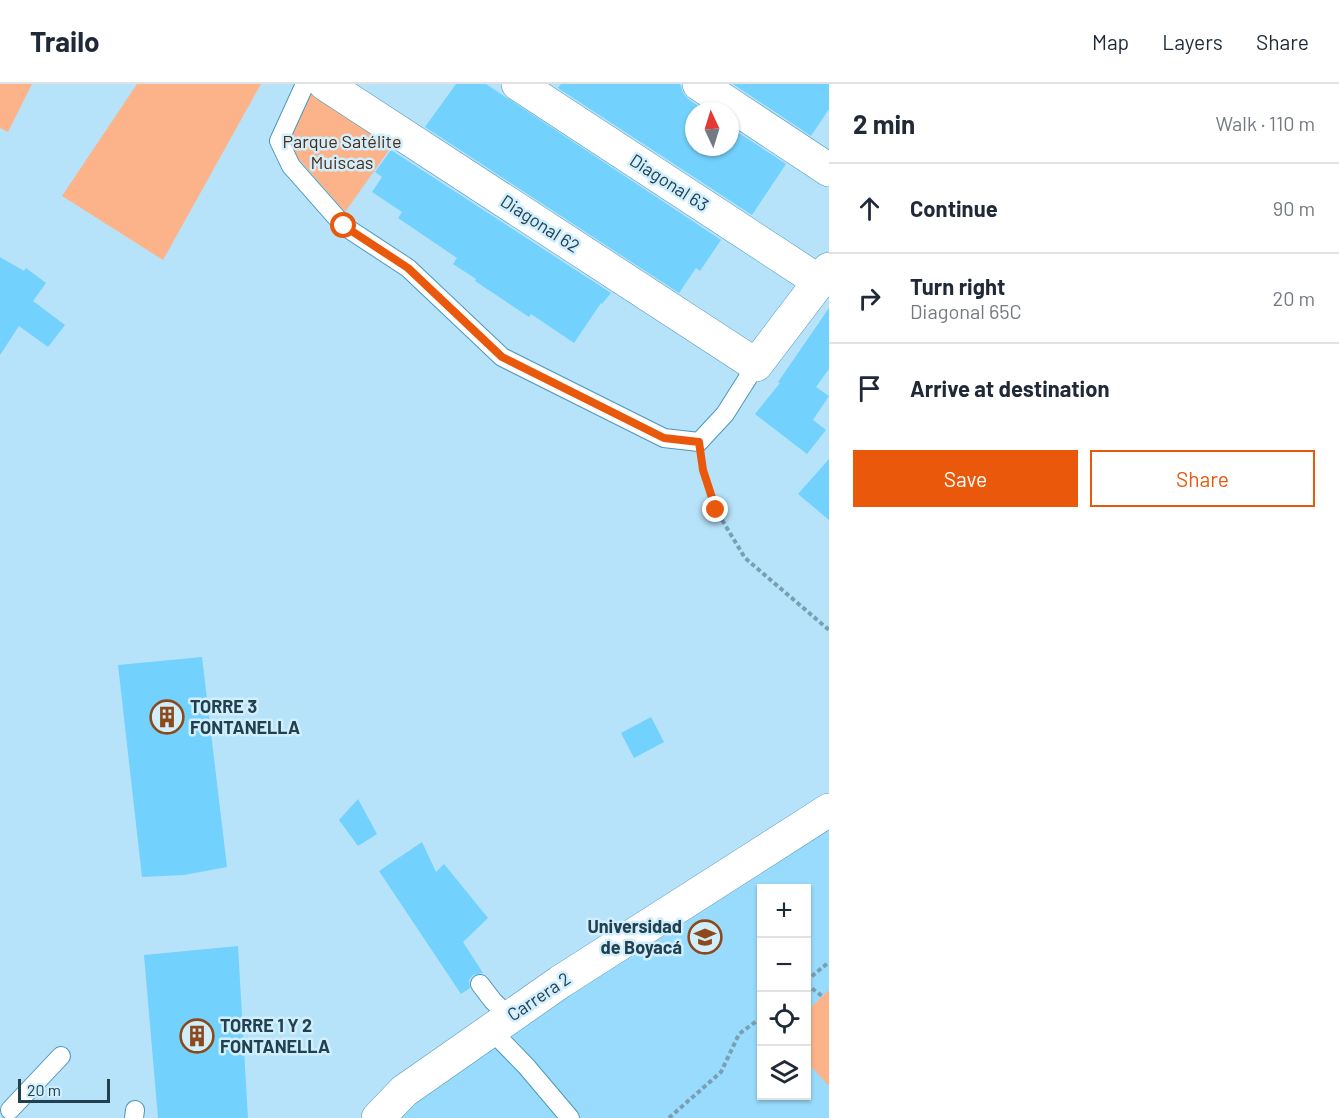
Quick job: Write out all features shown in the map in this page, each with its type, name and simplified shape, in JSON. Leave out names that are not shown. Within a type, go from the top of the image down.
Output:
[{"type":"street","name":"Diagonal 62","points":[[325,84],[756,365]]},
{"type":"street","name":"Diagonal 63","points":[[518,84],[825,276]]},
{"type":"street","points":[[699,84],[829,170]]},
{"type":"street","points":[[756,365],[825,276]]},
{"type":"street","name":"Carrera 2","points":[[378,1118],[404,1091],[560,982],[829,810]]},
{"type":"lane","points":[[305,84],[279,141],[291,166],[344,226],[408,268],[502,357],[664,438],[699,442],[725,414],[756,365]]},
{"type":"lane","points":[[480,984],[493,1001],[500,1024],[526,1066],[570,1118]]},
{"type":"lane","points":[[10,1110],[61,1056]]},
{"type":"path","points":[[699,442],[703,470],[716,510],[745,558],[829,630]]},
{"type":"path","points":[[811,979],[829,962]]},
{"type":"path","points":[[811,986],[822,996]]},
{"type":"path","points":[[669,1118],[721,1072],[739,1034],[757,1021]]},
{"type":"shaded area","name":"Universidad de Boyacá","points":[[829,816],[829,1118],[393,1118],[411,1099]]},
{"type":"green space","points":[[0,84],[32,84],[8,132],[0,128]]},
{"type":"green space","points":[[137,84],[261,84],[163,260],[62,196]]},
{"type":"green space","name":"Parque Satélite Muiscas","points":[[312,90],[394,143],[345,212],[284,142]]},
{"type":"green space","points":[[829,990],[829,1086],[811,1066],[811,1007]]},
{"type":"building","points":[[456,84],[486,84],[721,240],[700,271],[696,268],[679,293],[425,127]]},
{"type":"building","points":[[561,84],[680,84],[683,93],[692,102],[685,102],[685,156],[739,156],[739,133],[786,164],[752,215],[558,88]]},
{"type":"building","points":[[733,84],[829,84],[829,109],[811,136]]},
{"type":"building","points":[[391,150],[611,293],[601,303],[574,343],[531,314],[529,317],[475,281],[476,279],[453,264],[457,258],[398,218],[402,212],[372,192],[382,177],[375,172]]},
{"type":"building","points":[[0,257],[24,271],[26,268],[46,283],[33,301],[65,325],[48,347],[19,326],[0,355]]},
{"type":"building","points":[[829,308],[829,369],[816,387],[829,396],[813,420],[826,430],[807,454],[755,414],[780,383],[778,382]]},
{"type":"building","points":[[829,459],[829,520],[798,494]]},
{"type":"building","name":"TORRE 3 FONTANELLA","points":[[202,657],[227,867],[184,875],[142,877],[118,665]]},
{"type":"building","points":[[651,717],[664,742],[634,758],[621,733]]},
{"type":"building","points":[[358,799],[377,834],[358,846],[339,820]]},
{"type":"building","points":[[422,842],[436,872],[444,864],[488,918],[463,942],[483,973],[473,975],[469,980],[470,988],[461,994],[379,871]]},
{"type":"building","name":"TORRE 1 Y 2 FONTANELLA","points":[[238,946],[248,1118],[158,1118],[144,955]]},
{"type":"place","name":"TORRE 3 FONTANELLA","points":[[167,717]]},
{"type":"place","name":"Universidad de Boyacá","points":[[705,937]]},
{"type":"place","name":"TORRE 1 Y 2 FONTANELLA","points":[[197,1036]]},
{"type":"route","points":[[344,226],[408,268],[502,357],[664,438],[699,442],[703,470],[716,510]]}]
